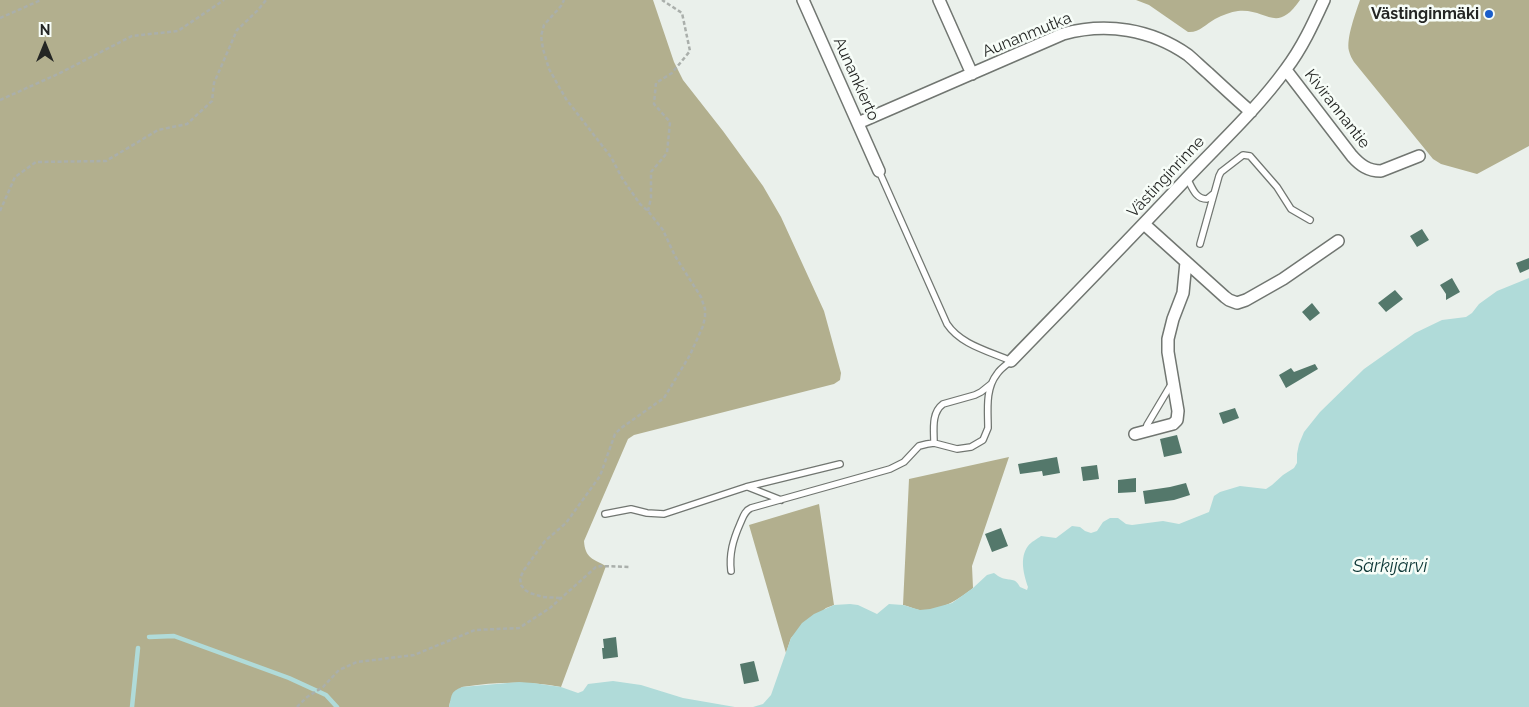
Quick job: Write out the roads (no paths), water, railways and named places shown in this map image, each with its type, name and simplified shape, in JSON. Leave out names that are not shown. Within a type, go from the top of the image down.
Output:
[{"type":"street","name":"Aunankierto","points":[[803,0],[879,170]]},
{"type":"street","points":[[939,0],[972,74]]},
{"type":"street","name":"Västinginrinne","points":[[1011,360],[1251,112],[1286,70],[1311,28],[1324,0]]},
{"type":"street","name":"Aunanmutka","points":[[858,123],[1064,34],[1096,28],[1141,32],[1174,46],[1189,56],[1251,112]]},
{"type":"street","name":"Kivirannantie","points":[[1286,70],[1352,156],[1364,167],[1374,171],[1381,171],[1419,156]]},
{"type":"street","points":[[1144,224],[1229,300],[1237,303],[1283,279],[1338,241]]},
{"type":"street","points":[[1140,433],[1170,426],[1177,420],[1178,410],[1168,352],[1168,339],[1183,293],[1186,262]]},
{"type":"lane","points":[[1200,244],[1221,172],[1240,157],[1247,155],[1250,156],[1276,187],[1291,209],[1310,220]]},
{"type":"lane","points":[[731,571],[730,554],[734,538],[746,511],[751,508],[890,469],[904,462],[919,446],[934,443],[957,449],[971,447],[983,440],[988,428],[991,384],[997,374],[1011,360],[964,341],[951,330],[879,170]]},
{"type":"lane","points":[[1187,178],[1196,195],[1200,198],[1207,199],[1214,192]]},
{"type":"lane","points":[[1140,433],[1147,425],[1174,379]]},
{"type":"lane","points":[[934,443],[935,418],[938,407],[982,392],[991,384]]},
{"type":"lane","points":[[605,514],[631,509],[659,515],[664,514],[746,487],[840,464]]},
{"type":"lane","points":[[746,487],[781,500]]},
{"type":"water","name":"Särkijärvi","points":[[1529,278],[1529,707],[753,707],[763,704],[771,695],[791,638],[802,623],[814,614],[834,605],[858,605],[877,614],[889,604],[903,605],[920,610],[930,609],[952,603],[987,575],[994,573],[1002,578],[1014,581],[1020,587],[1027,590],[1023,566],[1025,551],[1029,545],[1041,536],[1056,538],[1072,526],[1080,527],[1091,533],[1097,531],[1103,522],[1110,518],[1118,518],[1126,524],[1132,525],[1163,521],[1179,524],[1209,512],[1214,496],[1220,492],[1240,486],[1266,489],[1294,468],[1297,463],[1299,444],[1304,432],[1320,412],[1364,369],[1415,333],[1442,320],[1466,317],[1479,304],[1497,291]]},
{"type":"water","points":[[613,681],[641,685],[683,698],[735,707],[449,707],[453,692],[462,687],[519,682],[561,687],[578,693],[583,691],[588,684]]},
{"type":"waterway","points":[[149,637],[174,636],[289,678],[326,695],[337,707]]},
{"type":"waterway","points":[[132,707],[138,648]]},
{"type":"place","name":"Västinginmäki","points":[[1489,14]]}]
